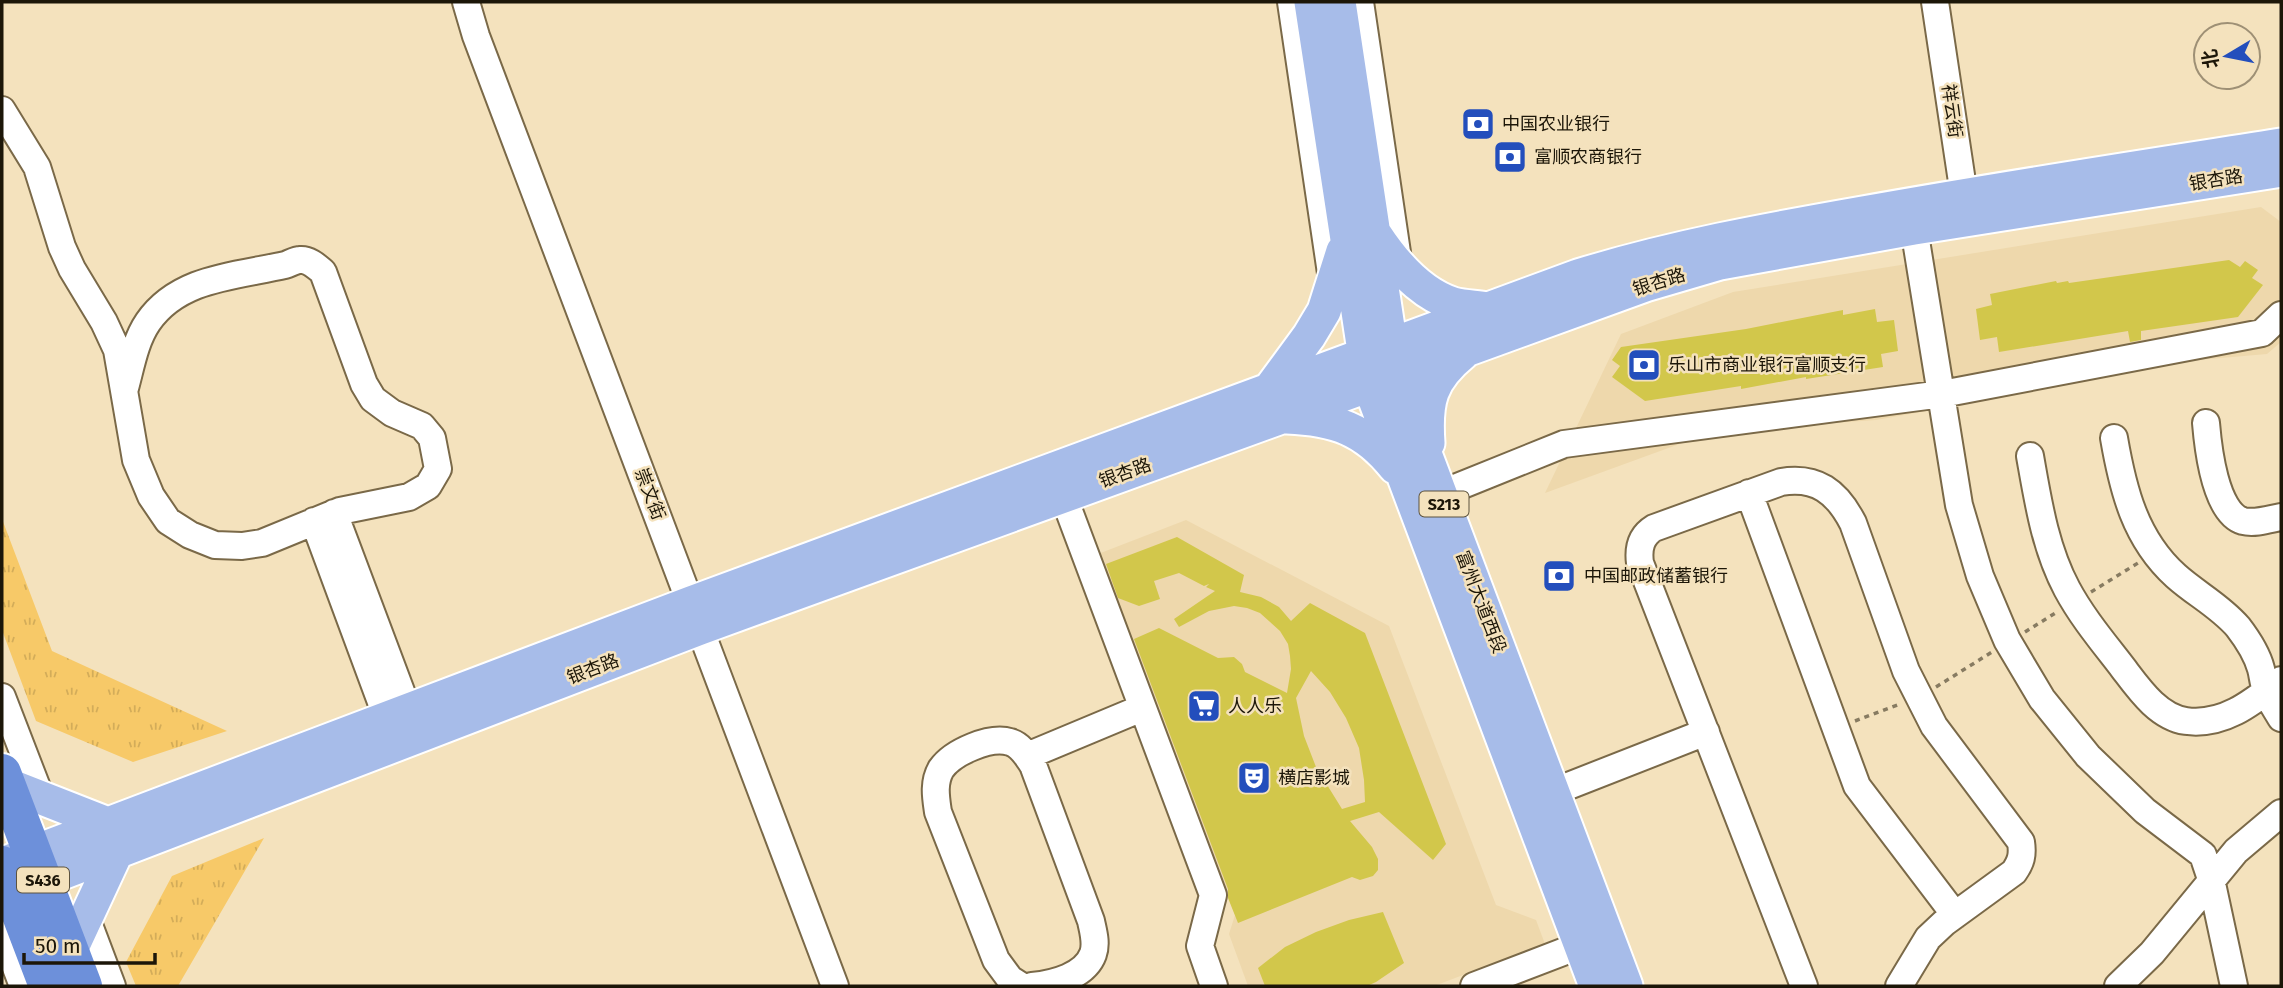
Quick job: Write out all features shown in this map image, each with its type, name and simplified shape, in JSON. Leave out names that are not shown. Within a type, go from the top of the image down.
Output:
[{"type":"highway","name":"S436","points":[[4,779],[16,875],[48,986]]},
{"type":"highway","name":"S436","points":[[16,875],[76,969]]},
{"type":"main road","name":"富州大道西段","points":[[1311,2],[1359,235],[1379,365],[1553,792],[1626,986]]},
{"type":"main road","name":"富州大道西段","points":[[1339,2],[1359,235]]},
{"type":"main road","name":"银杏路","points":[[1379,365],[1471,346],[1633,289],[1720,263],[1914,228],[1966,207],[2281,145]]},
{"type":"main road","name":"银杏路","points":[[16,875],[695,615],[1379,365],[1487,309],[1642,256],[1715,239],[2281,170]]},
{"type":"main road","points":[[1425,480],[1384,454],[1366,438],[1344,426],[1274,403],[1324,311],[1333,286],[1359,235],[1428,293],[1455,305],[1487,309]]},
{"type":"main road","points":[[1425,480],[1429,404],[1434,384],[1444,368],[1471,346]]},
{"type":"main road","name":"银杏路","points":[[112,839],[398,714],[1063,495],[1274,403]]},
{"type":"main road","name":"富州大道西段","points":[[1425,480],[1596,986]]},
{"type":"main road","points":[[4,779],[112,839],[86,917],[76,969]]},
{"type":"street","name":"崇文街","points":[[466,2],[476,36],[835,986]]},
{"type":"street","points":[[1291,2],[1333,286]]},
{"type":"street","points":[[1360,2],[1399,266]]},
{"type":"street","name":"祥云街","points":[[1935,2],[1966,207]]},
{"type":"street","points":[[2,110],[37,167],[62,247],[117,350],[136,460],[151,496],[168,521],[190,535],[215,545],[242,546],[262,543],[324,517],[363,505],[409,497],[428,486],[438,470],[432,438],[422,426],[392,414],[373,400],[364,384],[323,272],[313,264],[300,260],[286,265],[226,275],[172,298],[149,321],[137,344],[125,388]]},
{"type":"street","points":[[1914,228],[1959,505],[1980,576],[2007,640],[2042,699],[2088,756],[2145,811],[2203,855],[2211,879],[2234,986]]},
{"type":"street","points":[[99,313],[113,320],[133,324],[149,321]]},
{"type":"street","points":[[1425,480],[1564,444],[1942,394],[2262,334],[2281,315]]},
{"type":"street","points":[[2206,423],[2213,472],[2224,502],[2236,518],[2245,522],[2281,517]]},
{"type":"street","points":[[2114,438],[2121,481],[2129,508],[2140,529],[2154,552],[2176,576],[2207,599],[2239,629],[2274,686],[2281,718]]},
{"type":"street","points":[[2029,456],[2043,526],[2066,587],[2083,615],[2143,695],[2171,716],[2183,721],[2198,722],[2233,714],[2274,686]]},
{"type":"street","points":[[1804,986],[1638,552],[1647,532],[1654,528],[1796,479],[1814,482],[1843,504],[1853,523],[1906,671],[1934,726],[2021,842],[2023,853],[2014,872],[1928,938],[1899,986]]},
{"type":"street","points":[[1749,493],[1857,786],[1955,915]]},
{"type":"street","points":[[1063,495],[1213,895],[1200,946],[1214,986]]},
{"type":"street","points":[[324,517],[398,714]]},
{"type":"street","points":[[2,697],[41,798]]},
{"type":"street","points":[[1027,756],[1142,708]]},
{"type":"street","points":[[1553,792],[1706,732]]},
{"type":"street","points":[[1021,986],[1010,979],[996,960],[937,812],[936,783],[942,769],[951,759],[995,740],[1012,742],[1027,756],[1091,921],[1094,938],[1094,953],[1080,971],[1032,986]]},
{"type":"street","points":[[2118,986],[2152,953],[2236,851],[2281,813]]},
{"type":"street","points":[[86,917],[112,986]]},
{"type":"street","points":[[2,931],[23,986]]},
{"type":"street","points":[[1474,986],[1581,945]]},
{"type":"shaded area","points":[[2261,207],[2281,222],[2281,342],[2267,354],[2105,371],[2010,396],[1876,420],[1715,431],[1545,493],[1621,334],[1733,292]]},
{"type":"shaded area","points":[[1186,520],[1389,626],[1496,905],[1536,920],[1545,944],[1434,986],[1248,986],[1229,934],[1235,915],[1098,554]]},
{"type":"green space","points":[[2,519],[52,651],[227,731],[133,762],[36,721],[2,630]]},
{"type":"green space","points":[[264,838],[178,986],[136,986],[126,962],[172,876]]},
{"type":"building","points":[[2229,260],[2240,267],[2245,261],[2258,270],[2252,278],[2263,285],[2238,317],[2141,331],[2141,340],[2130,342],[2128,331],[1999,352],[1997,337],[1980,340],[1976,309],[1992,305],[1990,294],[2056,281],[2069,283]]},
{"type":"building","points":[[1875,309],[1877,322],[1894,320],[1898,351],[1881,354],[1883,367],[1645,401],[1612,377],[1620,366],[1612,360],[1621,347],[1746,329],[1843,310],[1843,315]]},
{"type":"building","points":[[1177,537],[1244,575],[1240,592],[1261,597],[1279,607],[1291,621],[1310,603],[1365,633],[1446,844],[1433,860],[1379,812],[1350,821],[1372,847],[1378,859],[1378,870],[1373,876],[1360,880],[1352,877],[1238,923],[1228,898],[1228,889],[1134,639],[1159,628],[1218,658],[1234,657],[1242,664],[1245,672],[1287,693],[1291,669],[1288,644],[1280,631],[1260,613],[1247,608],[1234,606],[1209,611],[1179,627],[1174,619],[1215,591],[1206,587],[1209,584],[1204,586],[1179,573],[1154,581],[1160,599],[1139,606],[1118,598],[1106,564]],"holes":[[[1311,671],[1330,692],[1346,718],[1359,748],[1364,780],[1365,802],[1342,809],[1316,767],[1304,736],[1296,698]]]},
{"type":"building","points":[[1383,912],[1404,963],[1376,982],[1367,986],[1265,986],[1258,968],[1285,947],[1349,920]]},
{"type":"place","name":"中国农业银行","points":[[1478,124]]},
{"type":"place","name":"富顺农商银行","points":[[1510,157]]},
{"type":"place","name":"乐山市商业银行富顺支行","points":[[1644,365]]},
{"type":"place","name":"中国邮政储蓄银行","points":[[1559,576]]},
{"type":"place","name":"人人乐","points":[[1204,706]]},
{"type":"place","name":"横店影城","points":[[1254,778]]}]
